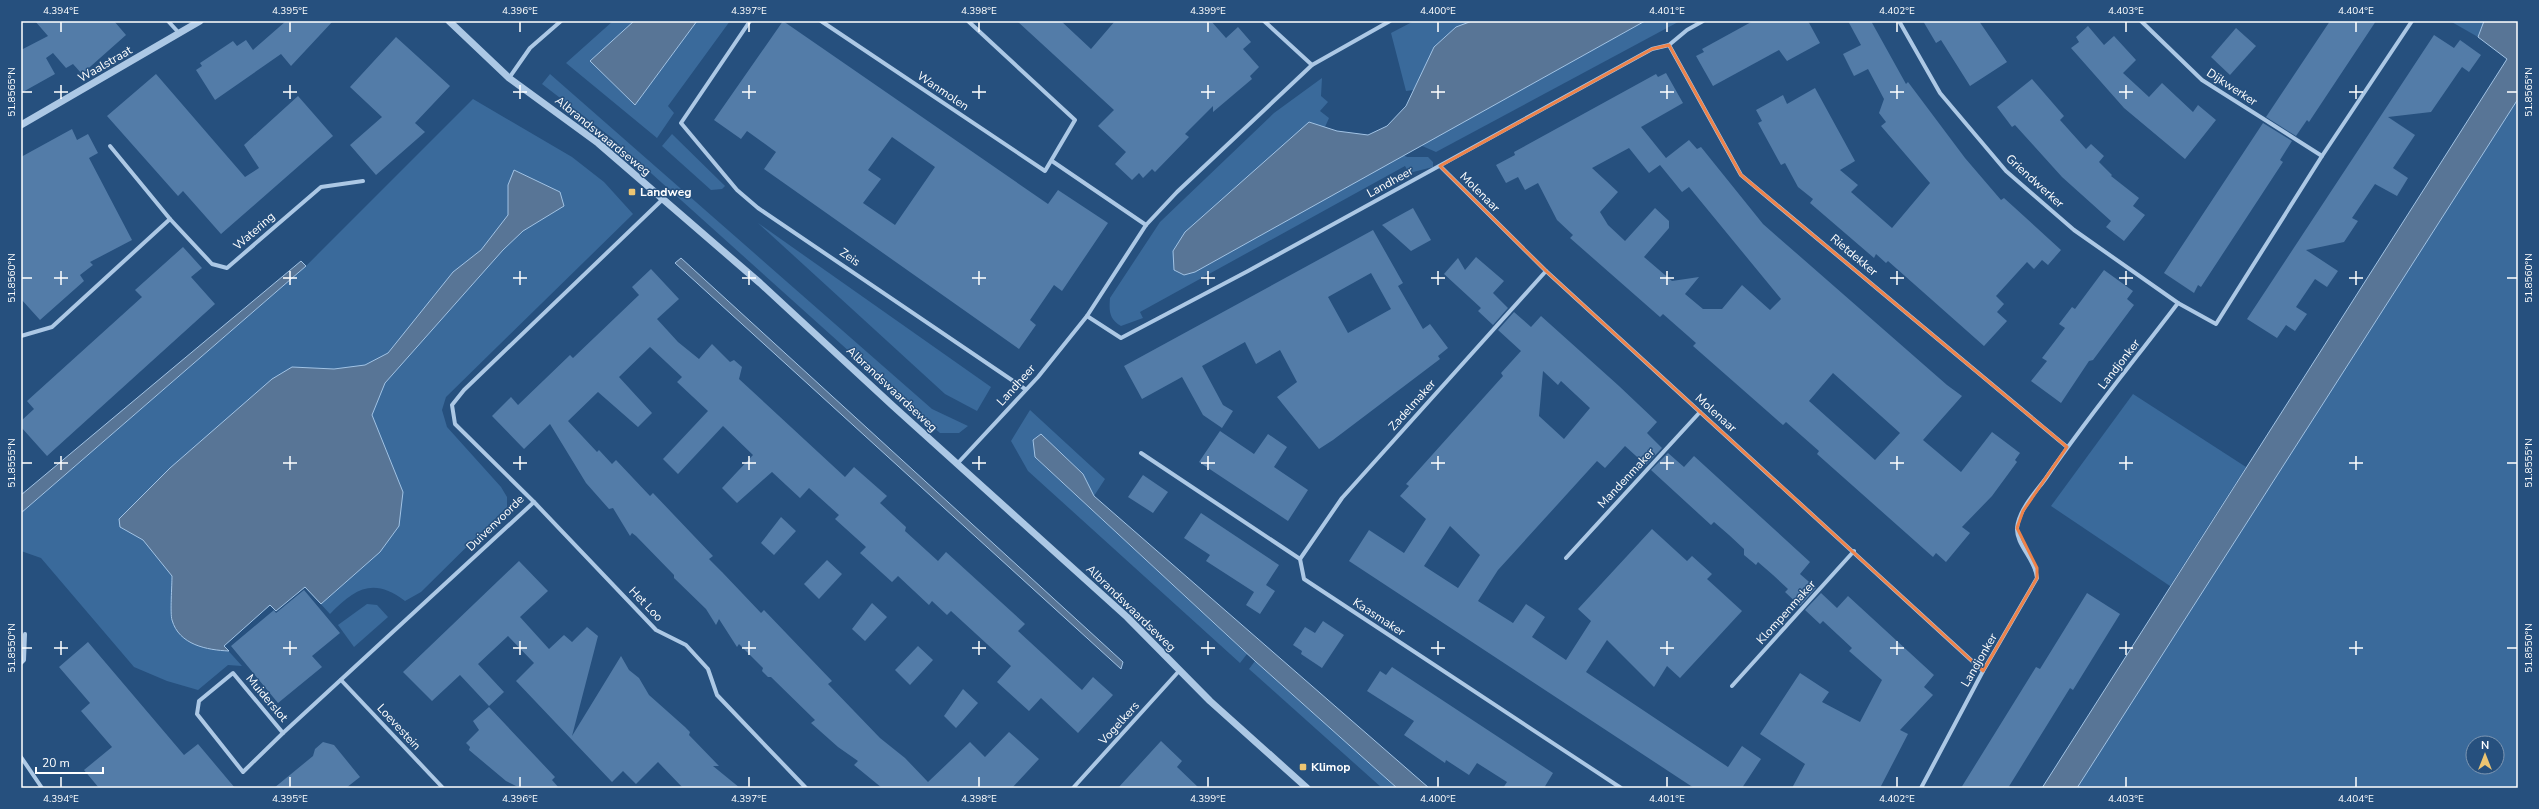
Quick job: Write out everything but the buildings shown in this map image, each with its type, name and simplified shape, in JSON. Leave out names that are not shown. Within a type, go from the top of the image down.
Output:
[{"type":"street","points":[[168,21],[179,34]]},
{"type":"street","name":"Waalstraat","points":[[21,125],[200,21]]},
{"type":"street","name":"Albrandswaardseweg","points":[[449,21],[509,78],[598,143],[760,283],[957,464],[1127,617],[1179,671],[1307,788]]},
{"type":"street","points":[[509,78],[530,48],[561,21]]},
{"type":"street","name":"Zeis","points":[[750,21],[681,123],[737,190],[758,208],[1025,389]]},
{"type":"street","name":"Wanmolen","points":[[820,21],[1045,171],[1052,161]]},
{"type":"street","points":[[968,21],[1075,120],[1052,161],[1146,225]]},
{"type":"street","points":[[1264,21],[1312,65]]},
{"type":"street","name":"Landheer","points":[[957,464],[984,437],[1025,389],[1038,377],[1087,316],[1146,225],[1177,192],[1312,65],[1390,21]]},
{"type":"street","name":"Landheer","points":[[1087,316],[1121,338],[1440,166],[1652,49],[1669,45],[1687,30],[1703,21]]},
{"type":"street","name":"Griendwerker","points":[[1899,21],[1940,93],[2006,171],[2074,230],[2178,303]]},
{"type":"street","name":"Dijkwerker","points":[[2141,21],[2202,80],[2322,156]]},
{"type":"street","points":[[2178,303],[2216,324],[2322,156],[2412,21]]},
{"type":"street","name":"Rietdekker","points":[[1669,45],[1741,175],[2067,447]]},
{"type":"street","name":"Watering","points":[[110,146],[170,219],[212,264],[227,268],[321,187],[363,181]]},
{"type":"street","name":"Molenaar","points":[[1440,166],[1546,271],[1854,551],[1983,671]]},
{"type":"street","name":"Duivenvoorde","points":[[283,733],[534,502],[455,424],[452,405],[464,390],[663,199]]},
{"type":"street","points":[[21,336],[52,327],[170,219]]},
{"type":"street","name":"Zadelmaker","points":[[1300,559],[1342,498],[1546,271]]},
{"type":"street","name":"Landjonker","points":[[1921,788],[1983,671],[2037,578],[2037,568],[2023,545],[2017,528],[2023,511],[2067,447],[2178,303]]},
{"type":"street","name":"Mandenmaker","points":[[1566,558],[1700,412]]},
{"type":"street","points":[[1141,453],[1300,559]]},
{"type":"street","name":"Het Loo","points":[[534,502],[656,630],[686,645],[708,669],[717,695],[806,788]]},
{"type":"street","name":"Klompenmaker","points":[[1732,686],[1854,551]]},
{"type":"street","name":"Kaasmaker","points":[[1300,559],[1304,579],[1621,788]]},
{"type":"street","points":[[21,663],[24,660],[25,634]]},
{"type":"street","name":"Vogelkers","points":[[1073,788],[1179,671]]},
{"type":"street","name":"Muiderslot","points":[[233,673],[283,733],[243,772],[197,714],[199,701],[233,673]]},
{"type":"street","name":"Loevestein","points":[[341,680],[443,788]]},
{"type":"street","points":[[21,757],[42,788]]},
{"type":"highlighted area","points":[[1669,45],[1741,175],[2067,447],[2023,511],[2017,528],[2037,568],[2037,578],[1983,671],[1546,271],[1440,166],[1652,49]]},
{"type":"shaded area","points":[[613,21],[634,21],[590,61],[635,105],[697,21],[730,21],[668,106],[674,113],[657,138],[566,63]]},
{"type":"shaded area","points":[[634,21],[697,21],[635,105],[590,61]]},
{"type":"shaded area","points":[[1414,21],[1472,21],[1449,33],[1441,40],[1430,57],[1414,90],[1406,91],[1391,33]]},
{"type":"shaded area","points":[[1472,21],[1645,21],[1195,272],[1184,275],[1174,270],[1173,251],[1185,232],[1309,122],[1337,131],[1368,135],[1387,126],[1406,106],[1434,47],[1456,27]]},
{"type":"shaded area","points":[[1645,21],[1680,21],[1436,152],[1420,145]]},
{"type":"shaded area","points":[[2450,21],[2484,21],[2478,37]]},
{"type":"shaded area","points":[[2484,21],[2518,21],[2518,99],[2077,788],[2042,788],[2507,59],[2478,37]]},
{"type":"shaded area","points":[[550,74],[932,409],[968,426],[959,433],[940,433],[612,138],[542,84]]},
{"type":"shaded area","points":[[1322,78],[1321,96],[1328,102],[1320,111],[1329,118],[1325,127],[1309,122],[1184,275],[1195,272],[1403,155],[1407,157],[1428,157],[1433,162],[1433,167],[1409,173],[1405,166],[1140,312],[1143,318],[1121,326],[1117,323],[1111,314],[1110,298],[1160,222],[1274,113]]},
{"type":"shaded area","points":[[473,99],[572,157],[604,182],[633,214],[446,397],[442,410],[447,427],[501,487],[507,497],[507,507],[421,592],[405,601],[384,589],[365,589],[348,598],[330,614],[305,587],[276,611],[270,605],[224,646],[242,666],[228,665],[198,690],[167,681],[134,667],[41,558],[21,551],[21,513],[306,266]]},
{"type":"shaded area","points":[[2518,99],[2518,788],[2077,788]]},
{"type":"shaded area","points":[[672,134],[725,186],[722,189],[711,190],[662,146]]},
{"type":"shaded area","points":[[514,170],[560,192],[564,206],[523,231],[503,250],[385,383],[372,415],[403,492],[399,526],[380,552],[321,604],[305,587],[276,611],[270,605],[224,646],[229,651],[203,647],[187,641],[176,628],[171,617],[172,576],[143,540],[120,527],[119,519],[170,468],[272,379],[292,367],[334,369],[365,365],[388,353],[453,272],[481,250],[508,215],[508,185]]},
{"type":"shaded area","points":[[758,223],[991,387],[977,411],[945,394]]},
{"type":"shaded area","points":[[681,258],[1123,662],[1121,669],[675,263]]},
{"type":"shaded area","points":[[301,261],[306,266],[21,513],[21,495]]},
{"type":"shaded area","points":[[2133,394],[2246,467],[2170,586],[2051,506]]},
{"type":"shaded area","points":[[1030,410],[1105,479],[1094,496],[1083,474],[1041,434],[1033,440],[1035,457],[1247,654],[1240,663],[1028,471],[1011,441]]},
{"type":"shaded area","points":[[1041,434],[1083,474],[1094,496],[1429,788],[1397,788],[1255,661],[1035,457],[1033,440]]},
{"type":"shaded area","points":[[367,604],[377,605],[388,617],[354,647],[338,625]]},
{"type":"shaded area","points":[[1255,661],[1397,788],[1382,788],[1249,669]]},
{"type":"place","name":"Landweg","points":[[632,192]]},
{"type":"place","name":"Klimop","points":[[1303,767]]}]
